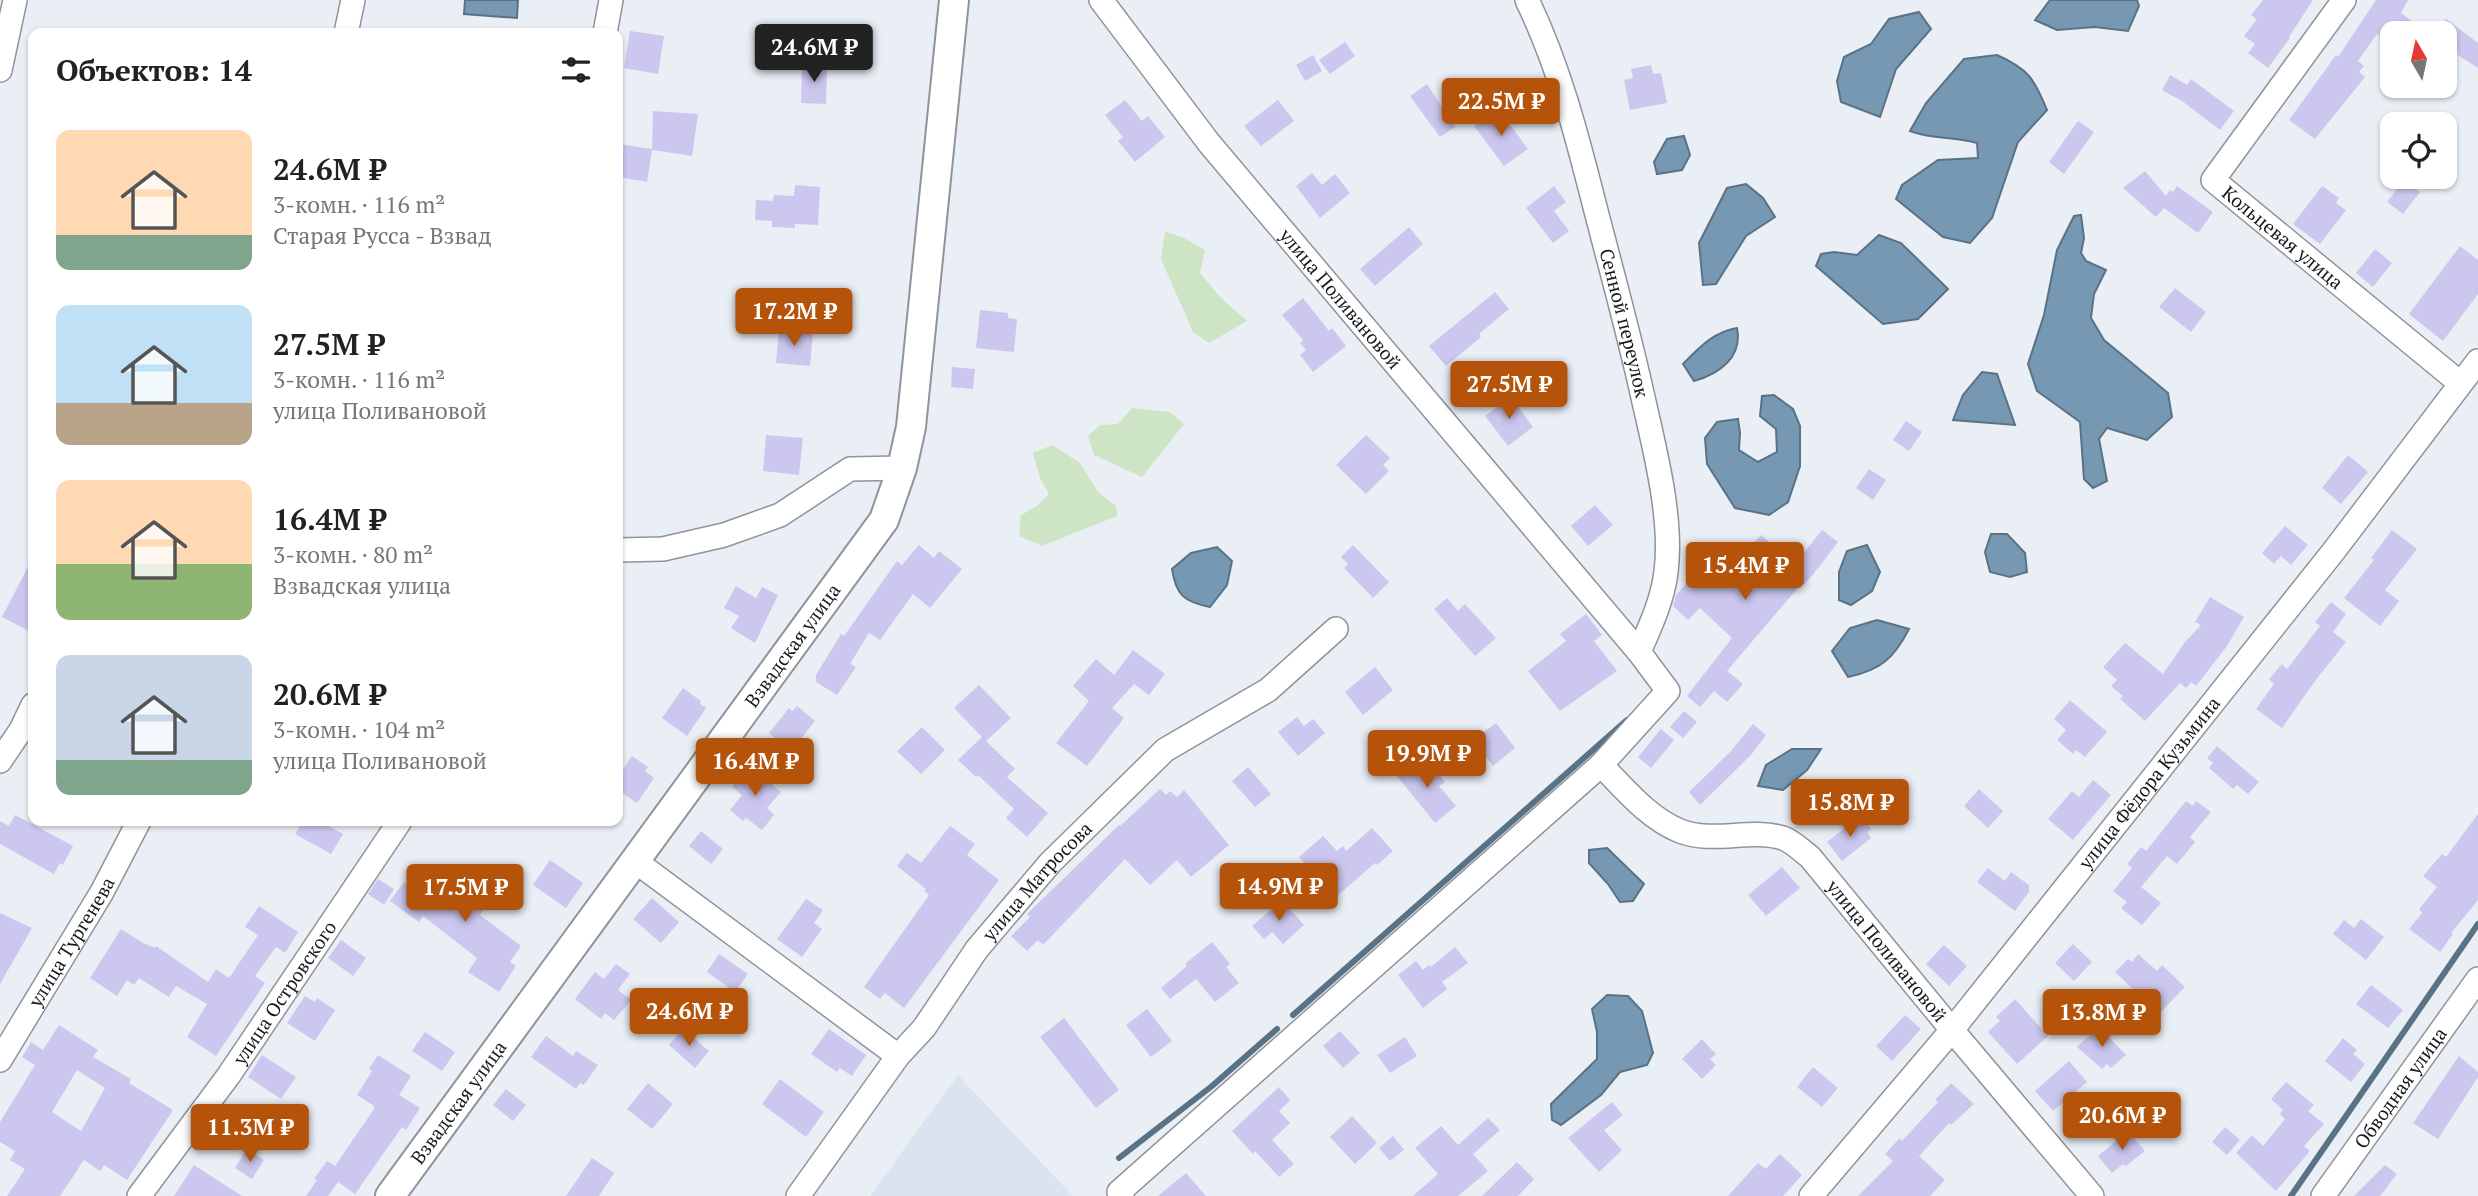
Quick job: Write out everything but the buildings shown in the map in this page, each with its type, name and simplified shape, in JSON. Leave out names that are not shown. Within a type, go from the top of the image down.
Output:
[{"type":"street","points":[[0,70],[15,0]]},
{"type":"street","points":[[347,28],[353,0]]},
{"type":"street","points":[[606,28],[611,0]]},
{"type":"street","name":"Взвадская улица","points":[[390,1196],[884,520],[902,468],[911,427],[954,0]]},
{"type":"street","name":"улица Поливановой","points":[[1101,0],[1209,143],[1639,652],[1668,691],[1601,765],[1649,813],[1681,831],[1713,838],[1758,835],[1785,839],[1810,857],[2092,1196]]},
{"type":"street","name":"Сенной переулок","points":[[1527,0],[1547,40],[1572,119],[1631,345],[1658,466],[1667,533],[1666,573],[1652,621],[1639,652]]},
{"type":"street","name":"Кольцевая улица","points":[[2344,0],[2213,180],[2460,383]]},
{"type":"street","name":"улица Фёдора Кузьмина","points":[[1811,1196],[1952,1030],[2333,551],[2478,361]]},
{"type":"street","points":[[623,550],[663,550],[724,536],[780,515],[850,468],[902,468]]},
{"type":"street","name":"улица Матросова","points":[[798,1196],[898,1056],[923,1028],[985,939],[1050,863],[1165,750],[1268,690],[1336,629]]},
{"type":"street","points":[[0,761],[28,715]]},
{"type":"street","points":[[1121,1194],[1601,765]]},
{"type":"street","name":"улица Тургенева","points":[[0,1060],[102,892],[136,826]]},
{"type":"street","name":"улица Островского","points":[[139,1196],[229,1075],[397,826]]},
{"type":"street","points":[[635,861],[898,1056]]},
{"type":"street","name":"Обводная улица","points":[[2323,1196],[2478,979]]},
{"type":"shaded area","points":[[958,1075],[1073,1196],[870,1196]]},
{"type":"green space","points":[[1165,231],[1205,250],[1200,273],[1220,297],[1247,321],[1209,343],[1193,332],[1161,259]]},
{"type":"green space","points":[[1132,408],[1170,412],[1184,424],[1142,477],[1094,455],[1088,436],[1100,425],[1118,424]]},
{"type":"green space","points":[[1052,445],[1080,463],[1098,492],[1116,506],[1117,516],[1042,546],[1019,536],[1021,515],[1037,506],[1049,494],[1040,478],[1033,453]]},
{"type":"water","points":[[465,0],[518,0],[517,18],[464,14]]},
{"type":"water","points":[[2050,0],[2137,0],[2139,6],[2128,31],[2095,27],[2057,30],[2035,20]]},
{"type":"water","points":[[1919,12],[1931,29],[1896,69],[1880,117],[1841,102],[1837,81],[1844,57],[1871,44],[1889,19]]},
{"type":"water","points":[[1997,55],[2029,76],[2047,110],[2018,142],[1992,218],[1970,243],[1943,237],[1896,199],[1902,185],[1938,160],[1978,158],[1977,143],[1910,131],[1926,103],[1964,59]]},
{"type":"water","points":[[1684,136],[1690,155],[1682,170],[1657,174],[1654,162],[1667,139]]},
{"type":"water","points":[[1746,184],[1763,198],[1775,217],[1746,236],[1716,284],[1703,285],[1699,243],[1727,188]]},
{"type":"water","points":[[2081,215],[2084,238],[2081,253],[2086,261],[2106,270],[2094,294],[2091,318],[2104,340],[2168,393],[2172,417],[2147,440],[2107,428],[2099,439],[2107,481],[2093,488],[2084,479],[2080,422],[2037,391],[2028,364],[2044,315],[2057,250],[2074,216]]},
{"type":"water","points":[[1879,235],[1901,243],[1948,289],[1918,319],[1883,324],[1816,266],[1821,254],[1834,252],[1857,255]]},
{"type":"water","points":[[1737,328],[1738,338],[1733,356],[1720,369],[1694,381],[1683,364],[1714,337]]},
{"type":"water","points":[[1982,372],[1997,374],[2015,425],[1953,420],[1963,395]]},
{"type":"water","points":[[1774,395],[1793,409],[1800,426],[1800,466],[1788,502],[1769,515],[1735,508],[1707,464],[1705,438],[1717,422],[1738,419],[1739,450],[1758,462],[1777,452],[1776,429],[1760,416],[1762,396]]},
{"type":"water","points":[[1991,534],[2007,534],[2025,553],[2027,572],[2010,577],[1990,572],[1985,552]]},
{"type":"water","points":[[1867,545],[1880,572],[1872,591],[1851,605],[1839,600],[1839,572],[1847,551]]},
{"type":"water","points":[[1217,547],[1232,561],[1227,585],[1210,607],[1194,603],[1179,591],[1172,569],[1191,553]]},
{"type":"water","points":[[1877,620],[1909,629],[1898,648],[1885,661],[1869,671],[1848,677],[1832,651],[1850,628]]},
{"type":"water","points":[[1792,749],[1821,749],[1807,770],[1783,790],[1758,786],[1766,765]]},
{"type":"water","points":[[1607,848],[1644,884],[1633,901],[1620,902],[1589,863],[1589,850]]},
{"type":"water","points":[[1607,995],[1628,996],[1642,1011],[1653,1053],[1647,1065],[1620,1072],[1601,1095],[1561,1125],[1552,1120],[1551,1104],[1597,1059],[1597,1032],[1592,1009]]},
{"type":"waterway","points":[[1293,1015],[1627,720]]},
{"type":"waterway","points":[[2291,1196],[2478,924]]},
{"type":"waterway","points":[[1119,1158],[1212,1086],[1277,1029]]}]
